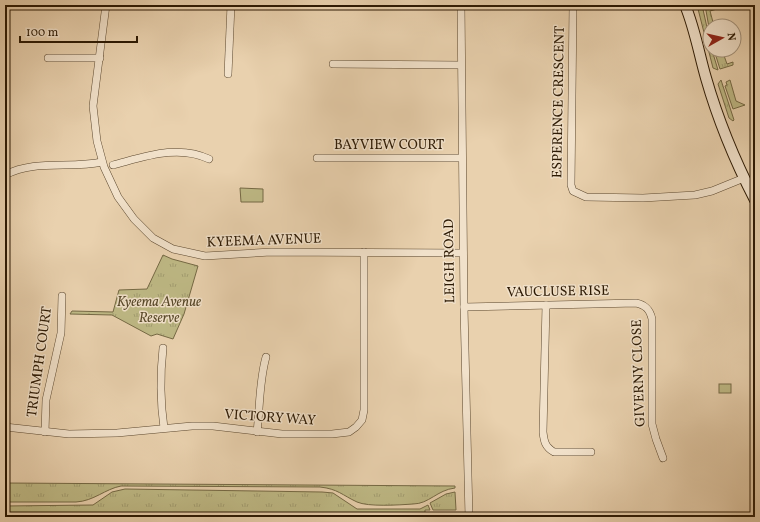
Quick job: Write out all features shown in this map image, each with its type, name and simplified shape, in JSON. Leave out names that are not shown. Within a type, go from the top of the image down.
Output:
[{"type":"street","name":"KYEEMA AVENUE","points":[[106,5],[93,106],[96,134],[102,162],[114,190],[134,219],[153,238],[177,250],[193,255],[214,256],[259,252],[463,253]]},
{"type":"street","points":[[228,74],[230,5]]},
{"type":"street","name":"LEIGH ROAD","points":[[462,5],[461,65],[463,253],[469,517]]},
{"type":"street","name":"ESPERENCE CRESCENT","points":[[573,5],[571,186],[573,191],[586,197],[675,197],[712,191],[744,178]]},
{"type":"street","points":[[685,5],[693,23],[709,86],[744,178],[755,200]]},
{"type":"street","points":[[692,5],[693,23]]},
{"type":"street","points":[[48,58],[100,58]]},
{"type":"street","points":[[333,64],[461,65]]},
{"type":"street","points":[[113,165],[162,153],[191,153],[208,159]]},
{"type":"street","name":"BAYVIEW COURT","points":[[317,158],[462,158]]},
{"type":"street","points":[[5,174],[21,168],[32,166],[87,165],[102,162]]},
{"type":"street","name":"VICTORY WAY","points":[[5,427],[45,432],[96,434],[164,428],[213,426],[282,434],[341,434],[356,427],[362,420],[364,410],[364,252]]},
{"type":"street","name":"TRIUMPH COURT","points":[[45,432],[46,400],[60,333],[62,296]]},
{"type":"street","name":"VAUCLUSE RISE","points":[[464,307],[636,303],[644,306],[650,311]]},
{"type":"street","points":[[546,305],[543,432],[545,442],[548,449],[554,452],[591,452]]},
{"type":"street","name":"GIVERNY CLOSE","points":[[650,311],[652,326],[652,424],[663,458]]},
{"type":"street","points":[[163,348],[160,373],[160,400],[164,428]]},
{"type":"street","points":[[257,432],[261,402],[260,377],[266,357]]},
{"type":"green space","points":[[697,5],[702,5],[705,18],[702,18],[702,25]]},
{"type":"green space","points":[[705,5],[716,5],[717,9],[710,11],[712,18],[707,18]]},
{"type":"green space","points":[[710,58],[714,58],[718,70],[713,68]]},
{"type":"green space","points":[[717,58],[725,58],[727,64],[733,62],[733,65],[720,69]]},
{"type":"green space","points":[[721,80],[734,120],[733,121],[729,118],[718,84]]},
{"type":"green space","points":[[730,80],[736,101],[745,105],[733,109],[725,86],[727,85],[726,82]]},
{"type":"green space","points":[[240,188],[263,189],[263,202],[241,202]]},
{"type":"green space","name":"Kyeema Avenue Reserve","points":[[163,255],[198,266],[184,314],[173,339],[157,334],[151,336],[112,315],[70,314],[72,311],[113,312],[119,290],[147,289]]},
{"type":"green space","points":[[719,384],[731,384],[731,393],[719,393]]},
{"type":"green space","points":[[5,483],[455,486],[455,488],[443,491],[424,502],[392,505],[362,504],[336,491],[320,487],[121,486],[88,500],[76,502],[5,502]]},
{"type":"green space","points":[[125,489],[322,492],[333,493],[357,509],[420,509],[428,505],[430,510],[425,510],[425,517],[5,513],[5,506],[93,505],[112,492]]},
{"type":"green space","points":[[455,492],[456,510],[433,510],[430,503],[446,494]]}]
